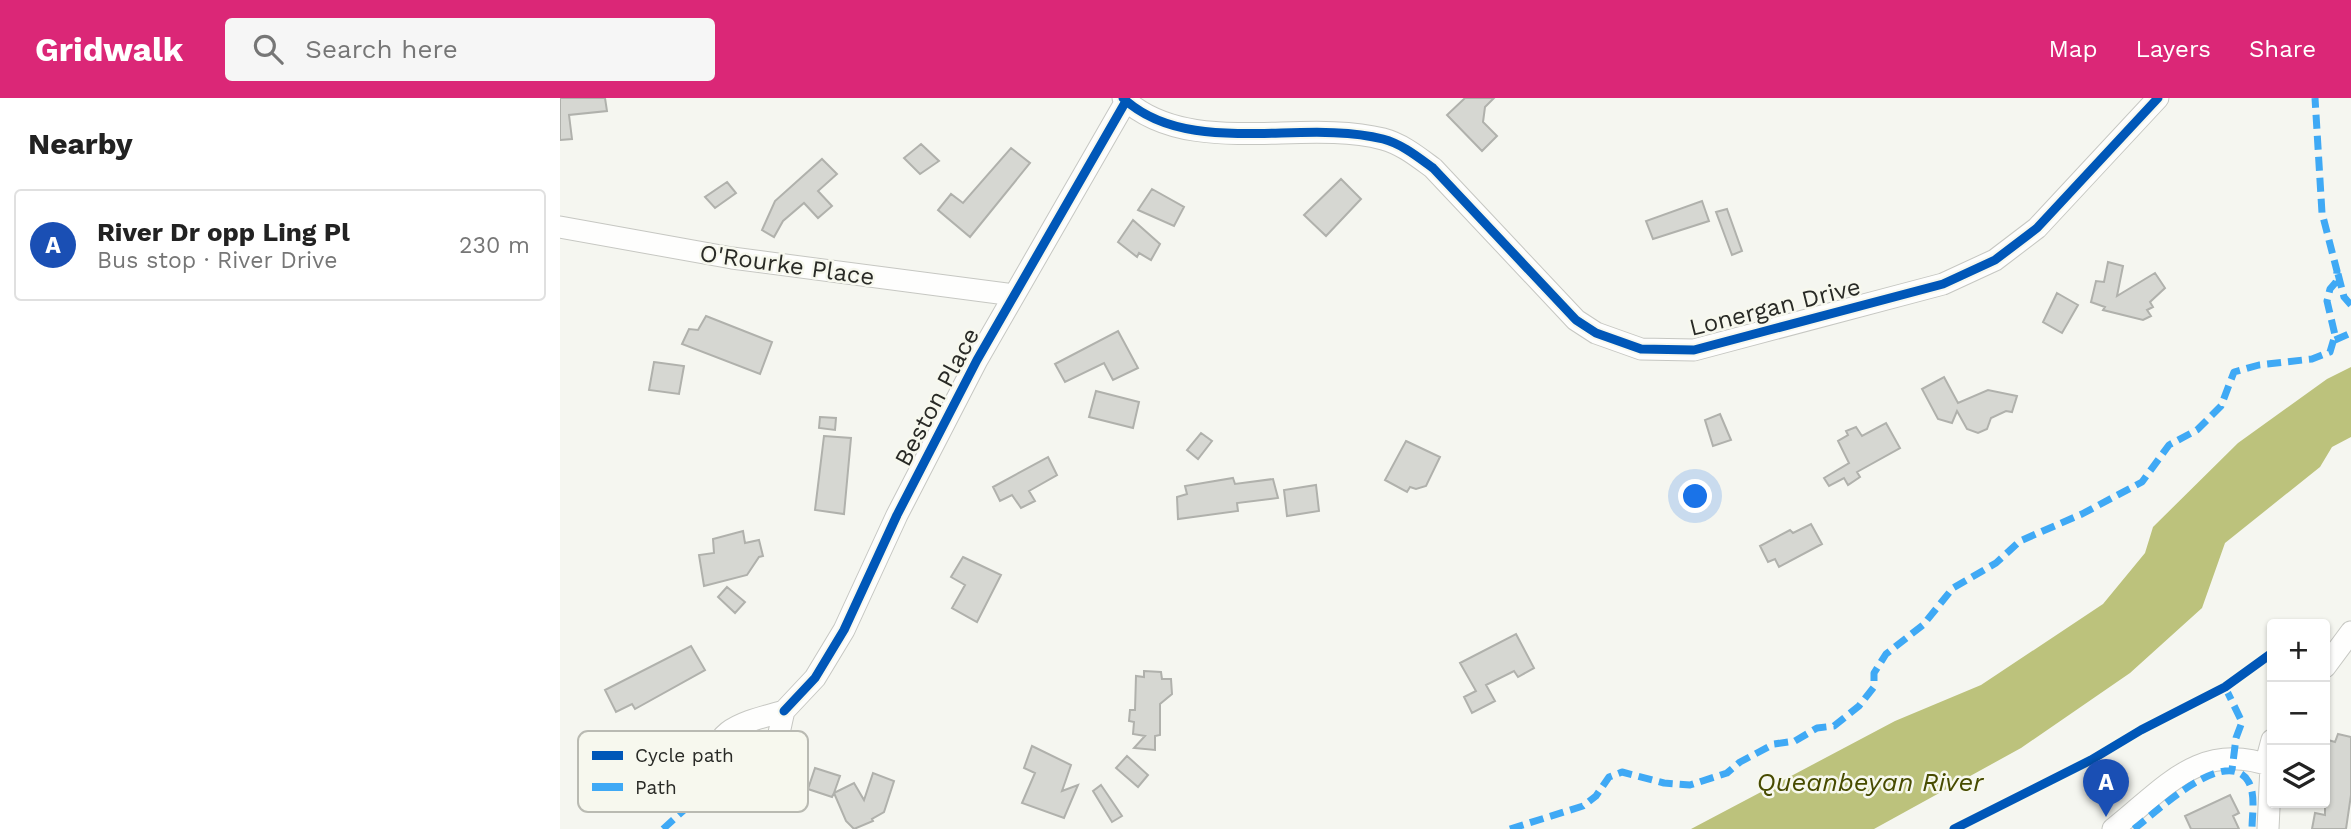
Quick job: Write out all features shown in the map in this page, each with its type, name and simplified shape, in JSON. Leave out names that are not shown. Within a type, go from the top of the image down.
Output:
[{"type":"street","name":"Lonergan Drive","points":[[1124,100],[1148,115],[1195,131],[1328,132],[1385,139],[1411,152],[1433,168],[1576,320],[1616,342],[1667,352],[1694,350],[1802,323],[1943,284],[1982,267],[2037,228],[2158,98]]},
{"type":"street","name":"Beston Place","points":[[784,711],[815,678],[844,630],[936,438],[1124,100]]},
{"type":"street","name":"O'Rourke Place","points":[[560,227],[757,262],[1014,295]]},
{"type":"street","points":[[2330,647],[2350,633]]},
{"type":"street","points":[[2330,660],[2350,633]]},
{"type":"street","points":[[2113,829],[2206,760],[2232,756],[2267,764]]},
{"type":"street","points":[[2267,829],[2269,808]]},
{"type":"water","name":"Queanbeyan River","points":[[2351,367],[2351,437],[2332,447],[2320,467],[2225,543],[2202,608],[2130,673],[2021,748],[1874,829],[1691,829],[1895,721],[1981,685],[2103,604],[2145,553],[2153,527],[2238,443],[2327,379]]},
{"type":"building","points":[[560,98],[605,98],[607,111],[569,115],[572,139],[560,140]]},
{"type":"building","points":[[1465,98],[1494,98],[1485,107],[1483,122],[1497,136],[1482,151],[1447,115]]},
{"type":"building","points":[[921,144],[939,161],[920,174],[904,158]]},
{"type":"building","points":[[1011,148],[1030,163],[970,237],[938,210],[951,194],[963,203]]},
{"type":"building","points":[[822,159],[837,174],[818,191],[832,206],[818,218],[804,203],[783,221],[774,237],[762,230],[775,201]]},
{"type":"building","points":[[1341,179],[1361,199],[1326,236],[1304,215]]},
{"type":"building","points":[[727,182],[736,193],[715,208],[705,197]]},
{"type":"building","points":[[1152,189],[1184,207],[1174,226],[1138,210]]},
{"type":"building","points":[[1702,201],[1709,221],[1653,239],[1646,221]]},
{"type":"building","points":[[1727,209],[1742,251],[1732,255],[1716,212]]},
{"type":"building","points":[[1133,220],[1160,244],[1151,260],[1139,253],[1137,257],[1118,242]]},
{"type":"building","points":[[2108,262],[2123,266],[2117,296],[2155,273],[2165,288],[2150,302],[2153,307],[2147,310],[2151,316],[2143,320],[2103,310],[2105,307],[2091,302],[2096,281],[2104,282]]},
{"type":"building","points":[[2057,293],[2078,305],[2062,333],[2043,322]]},
{"type":"building","points":[[706,316],[772,342],[760,374],[682,344],[689,329],[698,330]]},
{"type":"building","points":[[1118,331],[1138,368],[1113,380],[1104,363],[1065,382],[1055,364]]},
{"type":"building","points":[[654,362],[684,366],[679,394],[649,390]]},
{"type":"building","points":[[1944,377],[1958,403],[1988,390],[2017,396],[2012,412],[2006,411],[1991,418],[1987,429],[1978,433],[1967,429],[1957,411],[1952,423],[1938,419],[1922,389]]},
{"type":"building","points":[[1096,391],[1139,402],[1133,428],[1089,417]]},
{"type":"building","points":[[1720,414],[1731,440],[1713,446],[1705,420]]},
{"type":"building","points":[[820,417],[836,418],[835,430],[819,428]]},
{"type":"building","points":[[1886,423],[1900,448],[1857,472],[1860,477],[1848,485],[1844,478],[1829,486],[1824,478],[1849,463],[1838,441],[1848,435],[1846,431],[1856,427],[1862,436]]},
{"type":"building","points":[[1201,433],[1212,441],[1198,459],[1187,450]]},
{"type":"building","points":[[824,436],[851,438],[844,514],[815,510]]},
{"type":"building","points":[[1406,441],[1440,457],[1426,486],[1416,489],[1410,487],[1407,492],[1385,480]]},
{"type":"building","points":[[1048,457],[1057,475],[1029,491],[1035,501],[1021,508],[1012,495],[1000,501],[993,487]]},
{"type":"building","points":[[1233,478],[1235,484],[1273,479],[1278,498],[1237,503],[1238,511],[1178,519],[1177,497],[1187,494],[1185,486]]},
{"type":"building","points":[[1316,485],[1319,511],[1287,516],[1284,490]]},
{"type":"building","points":[[1811,524],[1822,544],[1779,567],[1775,559],[1768,562],[1760,546],[1790,530],[1793,533]]},
{"type":"building","points":[[743,531],[745,543],[759,540],[763,556],[759,557],[747,575],[704,586],[699,555],[714,553],[713,539]]},
{"type":"building","points":[[963,557],[1001,575],[977,622],[952,608],[965,585],[951,577]]},
{"type":"building","points":[[727,587],[745,602],[735,613],[718,597]]},
{"type":"building","points":[[1516,634],[1534,668],[1518,677],[1514,671],[1486,685],[1495,701],[1472,713],[1464,697],[1476,691],[1460,663]]},
{"type":"building","points":[[691,646],[705,670],[635,709],[632,704],[616,712],[605,690]]},
{"type":"building","points":[[1144,671],[1161,672],[1162,679],[1171,679],[1172,694],[1160,704],[1160,735],[1155,736],[1155,750],[1134,748],[1145,736],[1133,734],[1134,722],[1129,721],[1130,710],[1135,710],[1136,676],[1144,677]]},
{"type":"building","points":[[2338,734],[2351,737],[2351,795],[2346,829],[2312,829],[2315,813],[2325,815],[2325,808],[2330,808],[2330,740],[2335,742]]},
{"type":"building","points":[[1032,746],[1071,765],[1062,791],[1078,785],[1064,818],[1022,803],[1035,773],[1024,768]]},
{"type":"building","points":[[1127,756],[1148,775],[1138,787],[1116,768]]},
{"type":"building","points":[[815,768],[840,776],[832,797],[808,789]]},
{"type":"building","points":[[873,773],[894,781],[884,812],[872,819],[873,821],[854,829],[846,821],[834,793],[854,783],[864,800]]},
{"type":"building","points":[[1101,785],[1122,816],[1112,822],[1093,791]]},
{"type":"building","points":[[2230,795],[2239,813],[2233,816],[2239,829],[2191,829],[2185,816]]},
{"type":"marked path","points":[[1510,829],[1583,806],[1596,796],[1609,777],[1622,772],[1664,783],[1690,785],[1727,773],[1740,762],[1774,744],[1795,741],[1817,728],[1834,726],[1859,706],[1874,687],[1874,673],[1886,654],[1923,625],[1953,588],[1996,563],[2020,541],[2082,514],[2142,482],[2169,445],[2197,430],[2221,406],[2234,372],[2259,365],[2312,359],[2330,352],[2335,335],[2327,301],[2330,289],[2336,282],[2337,271],[2322,213],[2315,98]]},
{"type":"marked path","points":[[2338,274],[2344,297],[2351,305]]},
{"type":"marked path","points":[[2335,340],[2351,333]]},
{"type":"marked path","points":[[2225,687],[2242,722],[2236,738],[2232,770]]},
{"type":"marked path","points":[[2134,829],[2173,797],[2208,776],[2224,771],[2238,772],[2248,781],[2253,798],[2252,829]]},
{"type":"marked path","points":[[663,829],[682,812]]},
{"type":"cycle path","points":[[1123,98],[1150,116],[1180,127],[1212,132],[1351,134],[1397,144],[1433,168],[1576,320],[1596,333],[1641,349],[1694,350],[1943,284],[1995,260],[2037,228],[2158,98]]},
{"type":"cycle path","points":[[784,711],[815,678],[844,630],[897,515],[977,360],[1126,101]]},
{"type":"cycle path","points":[[1954,829],[2091,760],[2141,730],[2225,687],[2267,657]]},
{"type":"place","name":"River Dr opp Ling Pl","points":[[2106,817]]}]
